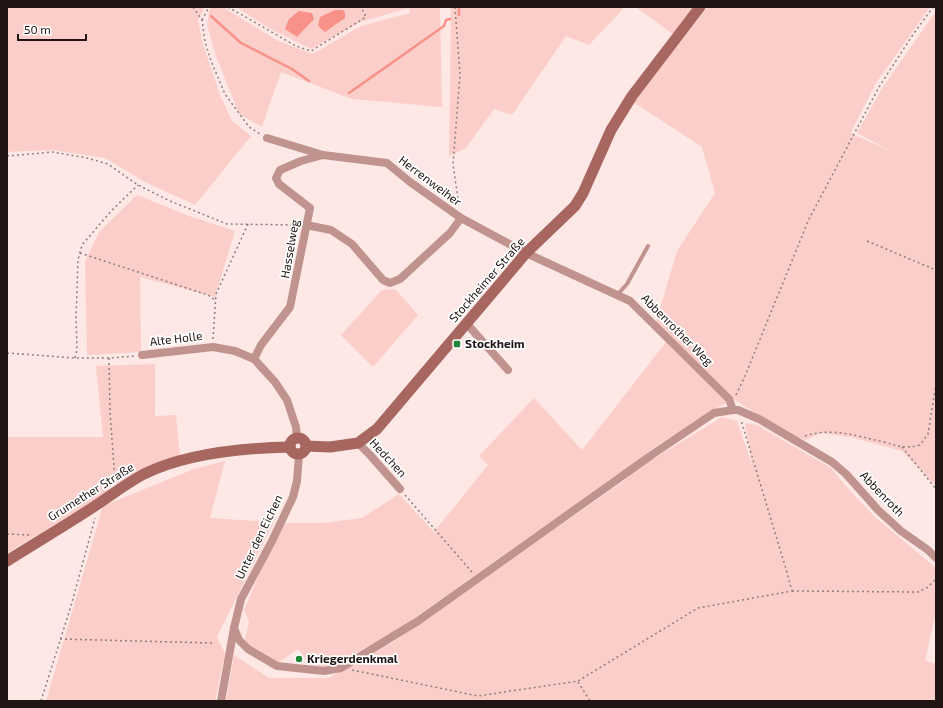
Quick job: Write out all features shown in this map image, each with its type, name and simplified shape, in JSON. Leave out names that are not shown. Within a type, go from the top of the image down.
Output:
[{"type":"street","name":"Stockheimer Straße","points":[[303,450],[358,443],[377,429],[526,253],[575,206],[583,193],[611,130],[632,96],[700,7]]},
{"type":"street","name":"Herrenweiher","points":[[267,138],[323,155],[387,163],[410,182],[461,218],[526,253]]},
{"type":"street","name":"Hasselweg","points":[[254,359],[261,345],[290,307],[310,208],[279,184],[276,178],[280,170],[301,161],[323,155]]},
{"type":"street","points":[[306,225],[331,230],[352,244],[383,280],[390,283],[400,279],[450,232],[461,218]]},
{"type":"street","name":"Abbenrother Weg","points":[[526,253],[618,294],[630,301],[729,399],[735,410]]},
{"type":"street","points":[[467,324],[508,370]]},
{"type":"street","name":"Alte Holle","points":[[142,355],[213,347],[235,351],[254,359],[275,382],[287,400],[296,427],[294,443]]},
{"type":"street","points":[[234,628],[239,640],[248,649],[277,666],[324,671],[341,668],[418,620],[478,579],[714,413],[735,410]]},
{"type":"street","name":"Abbenroth","points":[[735,410],[759,419],[832,462],[846,474],[878,510],[901,531],[928,550],[936,558]]},
{"type":"street","points":[[294,443],[303,439],[303,450]]},
{"type":"street","name":"Grumether Straße","points":[[7,560],[98,504],[116,490],[145,474],[187,459],[294,443]]},
{"type":"street","name":"Hedchen","points":[[358,443],[400,489]]},
{"type":"street","name":"Unter den Eichen","points":[[221,701],[234,628],[241,599],[272,541],[292,497],[297,481],[303,450]]},
{"type":"lane","points":[[618,294],[627,284],[648,246]]},
{"type":"path","points":[[193,7],[202,20],[209,55],[225,94],[249,127],[267,138]]},
{"type":"path","points":[[202,20],[209,7]]},
{"type":"path","points":[[228,7],[296,46],[311,51],[366,17],[361,7]]},
{"type":"path","points":[[455,7],[460,75],[453,164],[461,218]]},
{"type":"path","points":[[792,591],[735,410],[734,397],[745,376],[809,219],[879,87],[933,7]]},
{"type":"path","points":[[7,156],[53,152],[87,158],[108,164],[138,185],[170,201],[227,224],[306,225]]},
{"type":"path","points":[[75,358],[77,349],[76,318],[78,260],[82,245],[111,211],[138,185]]},
{"type":"path","points":[[213,347],[216,294],[248,224]]},
{"type":"path","points":[[866,241],[936,270]]},
{"type":"path","points":[[80,253],[208,295],[215,300]]},
{"type":"path","name":"Alte Holle","points":[[7,353],[75,358],[109,358],[142,355]]},
{"type":"path","points":[[109,358],[110,412],[116,490]]},
{"type":"path","points":[[796,440],[816,432],[826,431],[844,433],[908,448],[920,445],[928,434],[936,384]]},
{"type":"path","points":[[902,446],[936,489]]},
{"type":"path","points":[[400,489],[478,579]]},
{"type":"path","points":[[41,701],[90,538],[98,504]]},
{"type":"path","points":[[7,534],[25,534],[45,537]]},
{"type":"path","points":[[341,668],[478,696],[578,681],[698,608],[792,591],[918,592],[928,587],[936,579]]},
{"type":"path","points":[[60,639],[212,643]]},
{"type":"path","points":[[578,681],[590,701]]},
{"type":"shaded area","points":[[7,7],[205,7],[198,20],[203,44],[220,95],[232,121],[251,136],[195,205],[145,182],[105,158],[52,150],[7,152]]},
{"type":"shaded area","points":[[211,7],[223,7],[278,41],[313,54],[361,26],[410,13],[409,8],[360,22],[311,49],[269,28],[236,7],[440,7],[442,107],[352,99],[281,72],[262,127],[239,114],[216,56],[207,25]]},
{"type":"shaded area","points":[[451,7],[625,7],[589,45],[566,36],[512,115],[494,109],[466,148],[449,156]]},
{"type":"shaded area","points":[[636,7],[696,7],[674,35]]},
{"type":"shaded area","points":[[708,7],[930,7],[876,83],[851,132],[854,135],[889,150],[857,133],[883,87],[936,11],[936,486],[902,451],[850,437],[821,433],[806,440],[789,434],[730,397],[656,322],[677,251],[715,193],[702,147],[633,102]]},
{"type":"shaded area","points":[[335,10],[343,10],[345,13],[345,18],[325,32],[318,26],[320,17]]},
{"type":"shaded area","points":[[299,11],[312,13],[314,19],[297,37],[285,29],[289,19]]},
{"type":"shaded area","points":[[137,195],[189,216],[235,231],[215,297],[140,277],[141,352],[87,355],[85,262],[99,232]]},
{"type":"shaded area","points":[[395,289],[418,315],[373,367],[341,335],[382,290]]},
{"type":"shaded area","points":[[666,342],[727,402],[647,452],[653,459],[722,417],[737,421],[752,464],[745,423],[757,425],[831,468],[850,491],[875,517],[936,568],[936,622],[934,621],[925,661],[936,664],[936,701],[226,701],[234,655],[269,678],[329,678],[395,641],[625,480],[622,471],[399,629],[324,671],[311,666],[298,649],[272,667],[243,649],[249,621],[244,610],[260,572],[285,523],[322,523],[362,518],[399,494],[434,532],[488,465],[479,456],[534,398],[582,450]]},
{"type":"shaded area","points":[[155,364],[155,416],[176,415],[180,457],[116,485],[115,478],[105,494],[7,553],[7,437],[103,437],[96,366]]},
{"type":"shaded area","points":[[225,461],[210,518],[274,522],[217,637],[225,654],[215,701],[46,701],[103,506],[194,469]]},
{"type":"waterway","points":[[459,7],[459,15]]},
{"type":"waterway","points":[[211,16],[241,43],[292,69],[309,81]]},
{"type":"waterway","points":[[349,93],[444,26],[446,20],[450,19]]},
{"type":"place","name":"Stockheim","points":[[457,344]]},
{"type":"place","name":"Kriegerdenkmal","points":[[299,659]]}]
